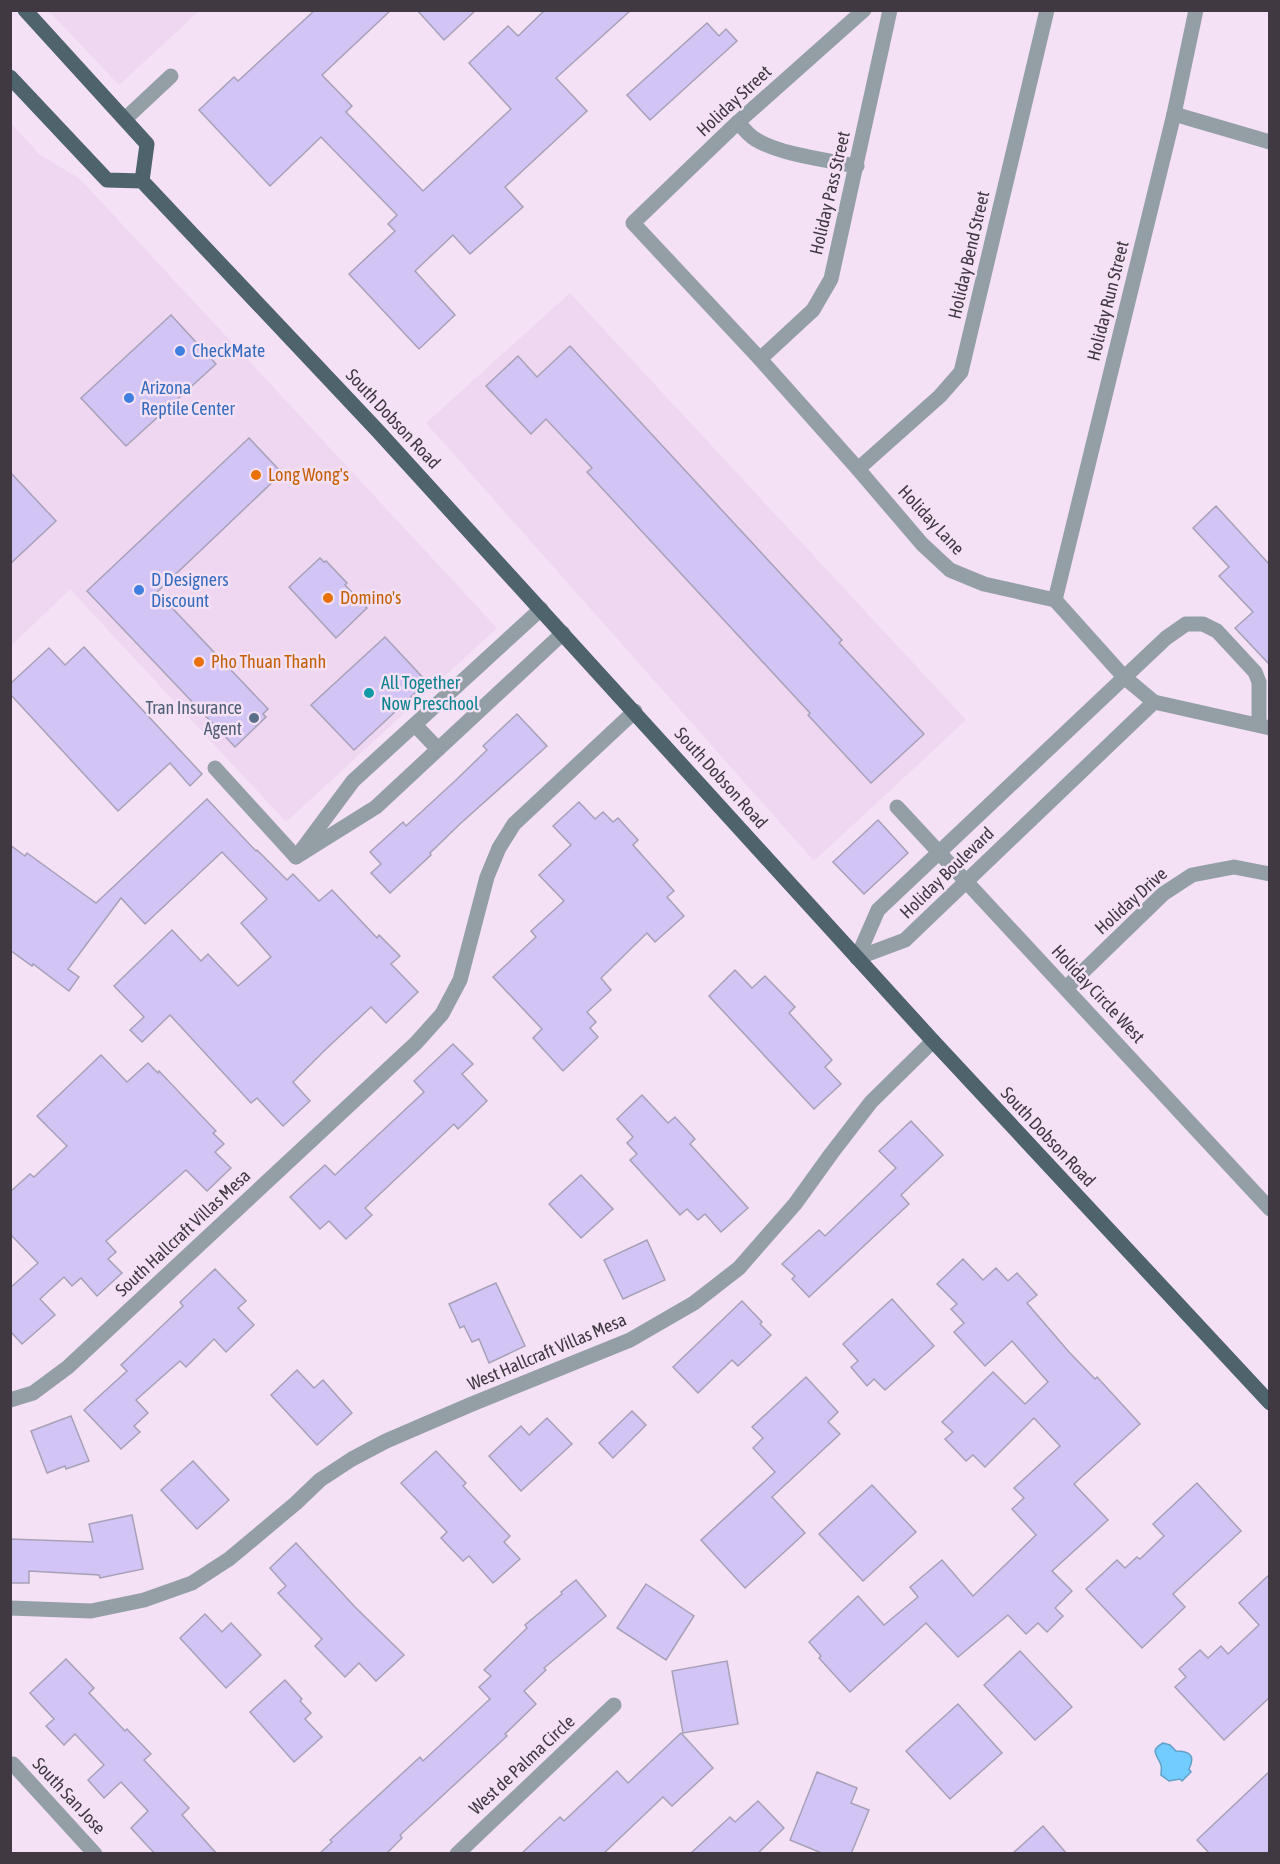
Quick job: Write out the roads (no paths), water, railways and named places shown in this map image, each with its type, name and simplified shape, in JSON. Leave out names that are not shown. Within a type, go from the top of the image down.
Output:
[{"type":"main road","points":[[10,77],[107,180],[142,181],[147,144],[25,10]]},
{"type":"main road","name":"South Dobson Road","points":[[142,181],[337,386],[933,1041],[1269,1403]]},
{"type":"street","name":"Holiday Street","points":[[633,223],[738,122],[864,10]]},
{"type":"street","name":"Holiday Pass Street","points":[[760,359],[813,310],[831,279],[891,10]]},
{"type":"street","name":"Holiday Bend Street","points":[[858,469],[939,396],[961,372],[1047,10]]},
{"type":"street","name":"Holiday Run Street","points":[[1055,600],[1174,114],[1196,10]]},
{"type":"street","points":[[125,119],[171,76]]},
{"type":"street","points":[[1174,114],[1269,142]]},
{"type":"street","points":[[738,122],[753,139],[771,147],[857,166]]},
{"type":"street","name":"Holiday Lane","points":[[633,223],[760,359],[922,544],[950,570],[984,585],[1055,600]]},
{"type":"street","points":[[1055,600],[1124,677],[1154,702],[1264,727]]},
{"type":"street","points":[[296,857],[353,781],[541,609]]},
{"type":"street","name":"Holiday Boulevard","points":[[857,958],[878,910],[1166,638],[1186,624],[1203,624],[1217,631],[1255,672],[1259,682],[1264,727]]},
{"type":"street","points":[[296,857],[376,807],[563,633]]},
{"type":"street","name":"Holiday Boulevard","points":[[857,958],[905,940],[1154,702]]},
{"type":"street","name":"South Hallcraft Villas Mesa","points":[[10,1400],[33,1393],[68,1367],[416,1043],[442,1014],[460,981],[487,877],[499,848],[514,824],[635,711]]},
{"type":"street","points":[[415,724],[438,749]]},
{"type":"street","points":[[215,768],[296,857]]},
{"type":"street","name":"Holiday Circle West","points":[[897,807],[1269,1209]]},
{"type":"street","name":"Holiday Drive","points":[[1066,988],[1163,894],[1192,875],[1234,867],[1269,874]]},
{"type":"street","name":"West Hallcraft Villas Mesa","points":[[10,1608],[91,1611],[144,1600],[192,1583],[229,1559],[320,1479],[352,1459],[386,1441],[472,1404],[630,1340],[694,1303],[739,1268],[795,1204],[871,1102],[933,1041]]},
{"type":"street","name":"West de Palma Circle","points":[[457,1854],[614,1705]]},
{"type":"street","name":"South San Jose","points":[[12,1766],[95,1854]]},
{"type":"water","points":[[1163,1743],[1170,1745],[1176,1751],[1188,1753],[1191,1757],[1189,1769],[1191,1772],[1182,1781],[1180,1779],[1169,1781],[1161,1775],[1161,1766],[1155,1751]]},
{"type":"place","name":"CheckMate","points":[[180,351]]},
{"type":"place","name":"Arizona Reptile Center","points":[[129,398]]},
{"type":"place","name":"Long Wong's","points":[[256,475]]},
{"type":"place","name":"D Designers Discount","points":[[139,590]]},
{"type":"place","name":"Domino's","points":[[328,598]]},
{"type":"place","name":"Pho Thuan Thanh","points":[[199,662]]},
{"type":"place","name":"All Together Now Preschool","points":[[369,693]]},
{"type":"place","name":"Tran Insurance Agent","points":[[254,718]]}]
